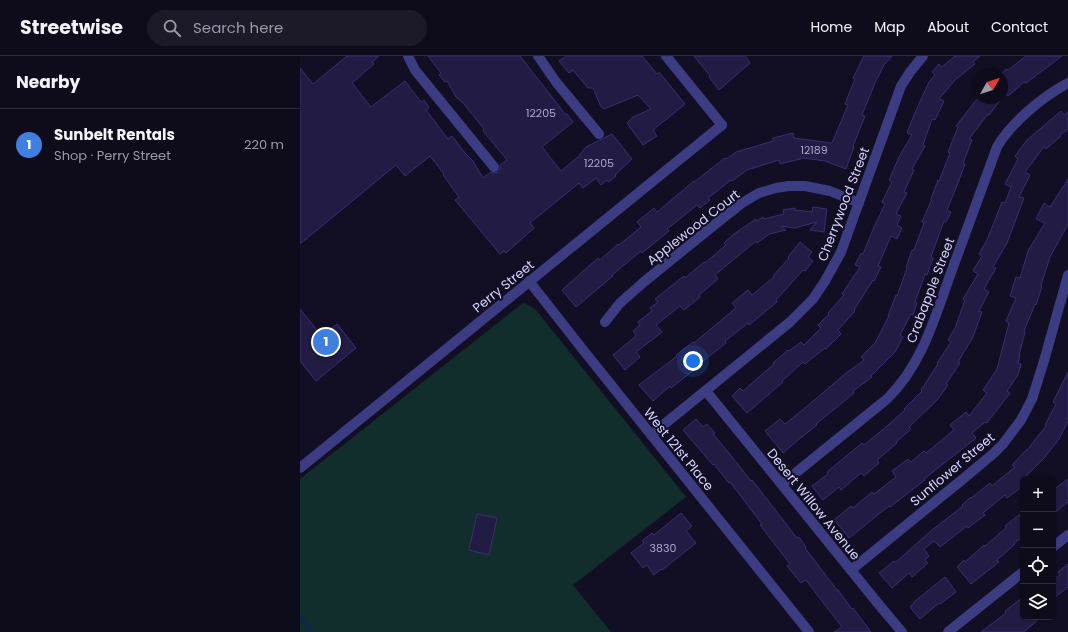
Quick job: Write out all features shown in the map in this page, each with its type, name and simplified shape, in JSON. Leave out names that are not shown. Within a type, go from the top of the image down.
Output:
[{"type":"street","points":[[408,56],[415,70],[494,166]]},
{"type":"street","points":[[538,56],[556,82],[599,134]]},
{"type":"street","name":"Perry Street","points":[[300,468],[722,125],[666,56]]},
{"type":"street","name":"Cherrywood Street","points":[[651,435],[790,322],[813,299],[831,272],[841,252],[902,86],[910,72],[923,56]]},
{"type":"street","name":"Crabapple Street","points":[[782,484],[886,399],[909,373],[926,340],[997,147],[1003,136],[1024,115],[1055,90],[1068,83]]},
{"type":"street","name":"Applewood Court","points":[[605,322],[620,303],[645,281],[736,208],[759,193],[789,186],[805,186],[830,191],[859,203]]},
{"type":"street","name":"Sunflower Street","points":[[851,570],[994,453],[1003,444],[1021,420],[1032,399],[1068,275]]},
{"type":"street","name":"West 121st Place","points":[[529,281],[809,632]]},
{"type":"street","name":"Desert Willow Avenue","points":[[706,391],[902,632]]},
{"type":"street","points":[[1056,545],[1068,535]]},
{"type":"street","points":[[948,632],[1020,574]]},
{"type":"green space","points":[[523,303],[536,310],[686,497],[573,585],[611,632],[300,632],[300,479]]},
{"type":"building","points":[[347,56],[379,56],[372,62],[374,64],[352,83],[371,107],[405,81],[421,102],[424,100],[429,108],[426,110],[448,139],[452,136],[473,161],[483,178],[491,172],[498,172],[500,165],[507,160],[483,131],[484,129],[463,103],[456,97],[447,81],[445,82],[439,75],[441,73],[428,56],[520,56],[573,122],[542,147],[561,171],[578,157],[586,147],[612,134],[632,159],[615,175],[616,176],[608,182],[607,180],[601,185],[596,178],[583,188],[579,183],[530,223],[534,228],[506,253],[504,251],[500,254],[455,200],[459,197],[430,156],[405,176],[396,165],[300,244],[300,68],[313,84]]},
{"type":"building","points":[[566,56],[642,56],[657,74],[659,72],[685,104],[653,130],[657,136],[643,145],[627,123],[633,117],[651,109],[638,95],[604,109],[601,107],[593,88],[588,88],[573,70],[569,73],[559,61]]},
{"type":"building","points":[[694,56],[745,56],[750,63],[719,90]]},
{"type":"building","points":[[864,56],[892,56],[884,65],[875,83],[862,115],[865,116],[846,169],[825,161],[804,158],[780,164],[779,160],[747,170],[732,181],[731,180],[708,198],[710,200],[700,208],[697,205],[667,229],[669,231],[642,253],[641,251],[576,307],[562,290],[598,258],[600,260],[641,227],[637,222],[654,208],[657,212],[694,181],[725,158],[726,159],[736,152],[773,141],[773,138],[793,133],[794,138],[832,143],[848,105],[845,104],[855,79],[853,78]]},
{"type":"building","points":[[955,56],[980,56],[973,62],[975,64],[955,80],[939,99],[944,101],[935,120],[932,119],[923,145],[925,146],[912,169],[914,170],[904,192],[907,193],[896,214],[901,216],[897,225],[902,228],[897,239],[891,236],[878,266],[881,267],[874,281],[873,280],[854,310],[855,311],[838,330],[841,334],[826,349],[825,348],[805,364],[803,362],[782,381],[783,382],[747,413],[732,396],[740,388],[743,391],[788,350],[789,351],[801,342],[804,345],[821,328],[818,325],[844,295],[842,294],[860,267],[855,265],[861,253],[863,254],[885,204],[882,202],[892,182],[889,180],[899,157],[912,135],[907,133],[929,82],[935,75],[932,72],[939,64],[942,67]]},
{"type":"building","points":[[1026,56],[1062,56],[1026,83],[1024,82],[1008,96],[1008,70]]},
{"type":"building","points":[[973,104],[997,104],[969,139],[972,140],[963,163],[965,164],[947,210],[951,212],[946,222],[944,221],[931,257],[933,258],[927,275],[925,274],[915,302],[917,303],[913,315],[911,314],[900,335],[903,337],[895,352],[871,376],[872,377],[853,391],[854,393],[783,453],[765,431],[780,419],[785,424],[805,408],[864,360],[861,357],[875,343],[889,316],[896,295],[897,296],[912,250],[914,250],[924,223],[922,222],[950,153],[948,152],[958,127],[956,126]]},
{"type":"building","points":[[1061,111],[1064,115],[1068,112],[1068,129],[1046,149],[1044,147],[1025,172],[1030,175],[1019,197],[1024,198],[1007,243],[993,267],[996,268],[984,289],[989,292],[979,311],[982,312],[973,337],[958,362],[960,363],[946,384],[948,385],[938,399],[909,427],[911,429],[877,460],[879,463],[864,476],[861,473],[841,490],[839,487],[823,500],[812,486],[828,474],[827,472],[862,443],[864,445],[887,426],[905,410],[904,409],[922,391],[921,390],[951,342],[948,340],[955,328],[965,300],[963,299],[978,274],[973,271],[982,256],[979,254],[987,240],[1002,202],[1005,203],[1011,187],[1005,184],[1018,159],[1015,156],[1027,140]]},
{"type":"building","points":[[1068,179],[1068,224],[1050,257],[1036,305],[1035,304],[1024,331],[1018,363],[1021,364],[1018,375],[1007,391],[1010,393],[987,423],[985,422],[972,433],[976,438],[924,479],[925,480],[849,538],[834,520],[851,506],[853,508],[872,492],[874,494],[896,477],[892,471],[908,459],[911,462],[924,451],[926,453],[954,430],[950,425],[966,412],[969,416],[987,393],[983,390],[997,369],[1009,323],[1006,321],[1016,298],[1010,296],[1016,277],[1020,278],[1028,251],[1045,223],[1036,219],[1044,203],[1050,207]]},
{"type":"building","points":[[813,207],[827,209],[824,232],[810,230],[817,222],[794,228],[781,226],[786,230],[769,234],[757,243],[756,241],[715,275],[718,279],[699,295],[700,297],[684,310],[680,306],[656,325],[662,332],[636,352],[640,357],[625,370],[613,355],[636,336],[633,331],[640,325],[638,322],[652,311],[650,308],[658,302],[655,299],[684,276],[685,278],[704,262],[705,263],[726,245],[724,243],[734,234],[756,219],[757,221],[763,217],[764,219],[784,214],[783,210],[795,208],[795,210],[812,212]]},
{"type":"building","points":[[800,242],[812,252],[808,257],[813,261],[776,300],[777,302],[749,325],[748,323],[725,341],[726,343],[698,365],[699,366],[671,388],[670,386],[653,401],[639,385],[693,342],[694,343],[736,308],[732,303],[748,290],[752,295],[774,277],[773,276],[789,258],[788,257]]},
{"type":"building","points":[[300,309],[322,336],[337,324],[356,348],[316,381],[300,361]]},
{"type":"building","points":[[1068,372],[1068,421],[1059,439],[1044,458],[1026,476],[1020,476],[1020,488],[1007,498],[1005,495],[983,513],[985,515],[968,528],[967,526],[940,547],[934,541],[924,549],[929,556],[925,560],[928,563],[912,577],[909,573],[892,588],[879,573],[894,561],[896,562],[932,530],[963,506],[962,505],[971,497],[990,483],[992,486],[1015,467],[1012,465],[1027,450],[1046,426],[1045,425],[1056,404],[1053,402]]},
{"type":"building","points":[[696,419],[703,427],[707,424],[715,433],[713,434],[751,481],[752,480],[797,538],[799,537],[806,547],[805,548],[871,632],[834,632],[842,627],[806,580],[801,583],[787,566],[790,564],[730,482],[729,483],[683,430]]},
{"type":"building","points":[[1068,479],[1068,502],[1056,512],[1056,488]]},
{"type":"building","points":[[681,513],[692,526],[686,531],[696,543],[654,575],[647,565],[643,568],[631,553],[644,543],[642,541],[652,533],[654,535]]},
{"type":"building","points":[[477,514],[497,518],[489,555],[469,550]]},
{"type":"building","points":[[1020,514],[1020,539],[997,560],[999,562],[971,584],[957,567],[984,545],[985,546],[1006,528],[1005,526]]},
{"type":"building","points":[[1068,564],[1068,587],[1056,597],[1056,578],[1060,575],[1058,572]]},
{"type":"building","points":[[945,577],[956,592],[940,604],[939,603],[920,619],[910,607]]},
{"type":"building","points":[[1020,599],[1020,620],[1038,620],[1024,632],[981,632],[1006,613],[1005,611]]},
{"type":"waterway","points":[[300,616],[313,632]]},
{"type":"place","name":"Sunbelt Rentals","points":[[326,342]]}]
